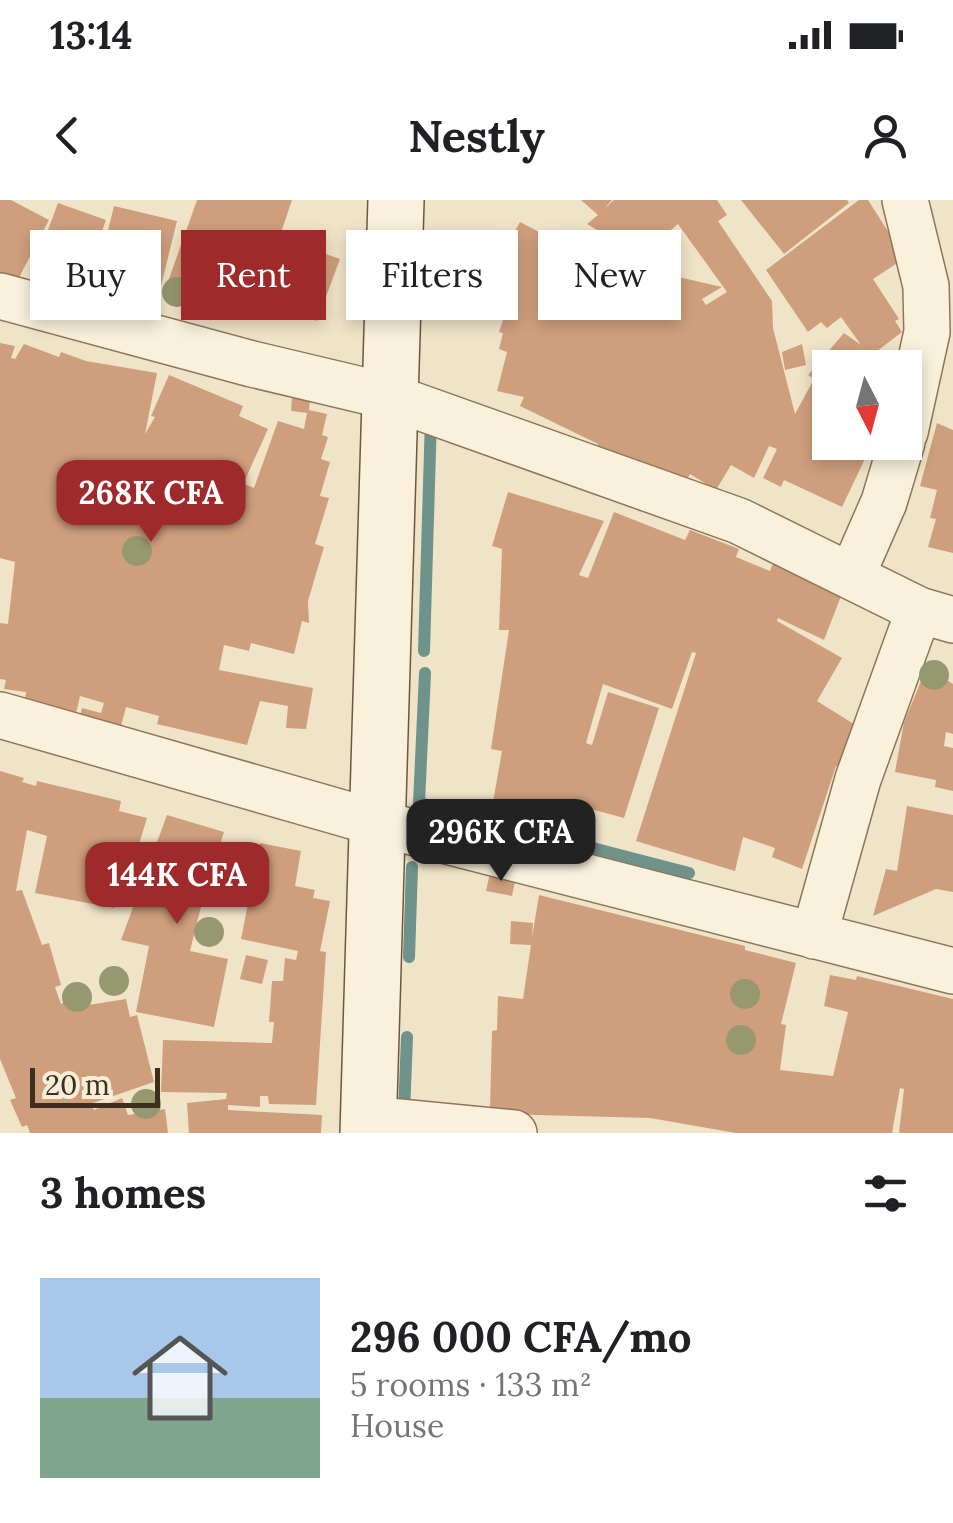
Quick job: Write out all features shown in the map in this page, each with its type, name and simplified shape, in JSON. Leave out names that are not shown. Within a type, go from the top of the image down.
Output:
[{"type":"street","points":[[396,200],[368,1126],[514,1133]]},
{"type":"street","points":[[905,200],[926,286],[922,351]]},
{"type":"street","points":[[0,296],[390,397],[739,522],[936,615],[858,779],[814,936]]},
{"type":"street","points":[[852,575],[884,502],[897,460]]},
{"type":"street","points":[[0,715],[377,824],[953,971]]},
{"type":"building","points":[[0,200],[11,200],[49,220],[44,230],[30,230],[30,256],[11,293],[0,287]]},
{"type":"building","points":[[197,200],[292,200],[282,230],[186,230]]},
{"type":"building","points":[[581,200],[612,200],[604,209],[614,200],[717,200],[727,215],[718,221],[772,301],[773,328],[795,414],[812,383],[812,460],[864,460],[842,507],[784,480],[781,487],[763,478],[777,449],[769,446],[754,478],[731,465],[716,490],[690,474],[686,481],[675,474],[672,478],[592,457],[598,444],[520,406],[524,397],[497,391],[507,352],[499,349],[503,333],[499,332],[503,320],[518,320],[515,230],[520,222],[538,231],[538,320],[681,320],[681,278],[722,287],[702,299],[706,305],[727,292],[678,224],[671,230],[597,230],[587,224],[598,215]]},
{"type":"building","points":[[741,200],[847,200],[849,203],[784,254]]},
{"type":"building","points":[[859,200],[868,200],[905,258],[873,279],[899,319],[895,321],[902,332],[879,350],[829,350],[844,333],[861,345],[841,317],[827,328],[821,322],[808,332],[766,270]]},
{"type":"building","points":[[58,203],[106,220],[102,230],[48,230]]},
{"type":"building","points":[[114,206],[177,221],[161,286],[161,230],[108,230]]},
{"type":"building","points":[[181,245],[181,295],[165,290]]},
{"type":"building","points":[[326,254],[340,259],[326,297]]},
{"type":"building","points":[[0,343],[15,346],[11,358],[15,359],[24,344],[59,357],[61,352],[86,361],[157,373],[145,434],[169,375],[243,406],[239,416],[268,429],[245,480],[211,465],[209,470],[254,488],[278,421],[304,429],[307,413],[291,411],[292,397],[310,399],[309,410],[327,414],[322,435],[328,437],[321,459],[330,462],[320,496],[329,498],[315,544],[324,547],[308,601],[309,623],[302,621],[294,654],[251,643],[249,651],[224,645],[219,670],[313,688],[306,729],[286,728],[288,706],[260,701],[247,745],[157,724],[159,716],[126,707],[120,730],[77,726],[82,708],[101,713],[104,703],[80,696],[75,718],[24,706],[26,692],[4,689],[6,680],[0,679],[0,623],[8,624],[15,562],[0,558]]},
{"type":"building","points":[[802,344],[806,365],[785,370],[782,352]]},
{"type":"building","points":[[937,423],[953,430],[953,553],[928,547],[936,519],[930,518],[937,490],[920,486]]},
{"type":"building","points":[[508,492],[604,521],[579,575],[588,578],[614,512],[685,540],[690,530],[739,549],[736,557],[770,571],[773,563],[843,591],[824,640],[778,618],[777,621],[842,658],[817,701],[857,726],[839,768],[836,766],[802,869],[772,857],[775,848],[743,837],[735,871],[636,841],[696,653],[692,652],[672,709],[603,684],[586,743],[592,745],[608,692],[659,708],[624,818],[572,804],[570,814],[493,802],[502,751],[491,749],[509,630],[499,630],[502,549],[492,546]]},
{"type":"building","points":[[927,667],[953,684],[953,734],[946,732],[944,746],[953,748],[953,791],[935,787],[936,780],[895,772],[904,722]]},
{"type":"building","points":[[0,771],[36,786],[37,781],[121,801],[119,811],[147,818],[122,900],[114,908],[35,893],[47,836],[27,830],[16,891],[22,890],[42,945],[49,943],[61,985],[55,987],[61,1004],[66,1002],[69,1008],[126,999],[130,1017],[137,1015],[154,1082],[90,1104],[94,1110],[122,1098],[128,1115],[165,1109],[168,1133],[30,1133],[27,1125],[22,1127],[10,1100],[16,1098],[0,1059]]},
{"type":"building","points":[[907,806],[953,815],[953,892],[936,889],[873,916],[886,869],[897,871]]},
{"type":"building","points":[[167,815],[224,832],[219,848],[216,847],[190,951],[228,959],[214,1027],[136,1012],[149,946],[121,940]]},
{"type":"building","points":[[260,843],[301,851],[295,886],[315,890],[313,898],[330,901],[320,951],[326,952],[316,1105],[269,1104],[268,1096],[260,1096],[260,1107],[228,1105],[228,1110],[322,1115],[321,1133],[189,1133],[187,1103],[226,1099],[227,1093],[161,1092],[163,1040],[272,1043],[272,981],[283,981],[285,958],[296,960],[298,951],[241,939]]},
{"type":"building","points":[[490,873],[516,877],[512,896],[486,891]]},
{"type":"building","points":[[539,895],[745,946],[745,950],[796,963],[781,1024],[786,1025],[780,1070],[833,1076],[848,1012],[824,1006],[830,975],[856,980],[857,976],[953,999],[953,1133],[899,1133],[904,1089],[900,1088],[892,1133],[736,1133],[650,1118],[500,1114],[490,1109],[492,1031],[497,1030],[498,996],[523,999],[531,945],[510,944],[511,921],[533,923],[532,938]]},
{"type":"building","points":[[246,955],[268,960],[262,984],[240,979]]},
{"type":"waterway","points":[[424,651],[431,418]]},
{"type":"waterway","points":[[425,673],[419,803],[689,873]]},
{"type":"waterway","points":[[409,957],[412,867]]},
{"type":"waterway","points":[[404,1113],[407,1037]]}]
